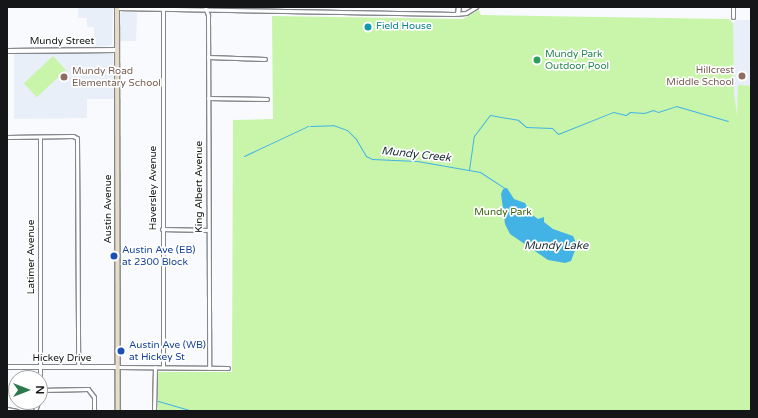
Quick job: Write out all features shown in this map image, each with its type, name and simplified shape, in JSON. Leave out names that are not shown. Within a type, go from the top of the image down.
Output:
[{"type":"main road","name":"Austin Avenue","points":[[117,8],[118,411]]},
{"type":"street","points":[[348,7],[348,13]]},
{"type":"street","points":[[458,14],[459,7]]},
{"type":"street","points":[[117,8],[458,14],[468,12],[476,7]]},
{"type":"street","points":[[733,7],[733,17]]},
{"type":"street","name":"King Albert Avenue","points":[[205,9],[208,57],[208,368]]},
{"type":"street","name":"Haversley Avenue","points":[[163,10],[163,367]]},
{"type":"street","name":"Mundy Street","points":[[7,51],[117,50]]},
{"type":"street","points":[[208,57],[265,59]]},
{"type":"street","points":[[208,98],[267,99]]},
{"type":"street","name":"Latimer Avenue","points":[[40,136],[40,370]]},
{"type":"street","points":[[7,137],[73,136],[77,140],[78,367]]},
{"type":"street","points":[[162,229],[208,230]]},
{"type":"street","name":"Hickey Drive","points":[[7,367],[118,367]]},
{"type":"street","points":[[118,367],[228,368]]},
{"type":"street","points":[[154,411],[155,367]]},
{"type":"street","points":[[48,390],[88,389],[94,397],[94,411]]},
{"type":"street","points":[[7,409],[17,411]]},
{"type":"shaded area","points":[[78,7],[113,7],[112,45],[94,47],[94,27],[87,27],[87,18],[78,18]]},
{"type":"shaded area","points":[[123,11],[137,13],[136,41],[120,41],[120,14]]},
{"type":"shaded area","name":"Hillcrest Middle School","points":[[736,20],[751,20],[751,130],[731,130],[733,23]]},
{"type":"shaded area","name":"Mundy Road Elementary School","points":[[69,52],[113,54],[114,99],[87,99],[87,118],[14,119],[14,53]]},
{"type":"green space","name":"Mundy Park","points":[[479,10],[481,15],[729,19],[733,23],[734,93],[737,116],[738,85],[751,86],[751,411],[158,411],[158,372],[232,372],[233,120],[273,119],[272,16],[463,19]]},
{"type":"green space","points":[[53,56],[66,70],[37,97],[24,83]]},
{"type":"water","name":"Mundy Lake","points":[[507,188],[514,199],[525,203],[531,214],[538,219],[544,217],[544,222],[553,229],[573,236],[577,245],[571,261],[565,263],[548,260],[510,234],[505,224],[501,194],[503,189]]},
{"type":"waterway","points":[[469,170],[474,136],[490,115],[518,120],[526,127],[552,128],[558,134],[613,112],[626,115],[630,112],[644,113],[653,110],[658,112],[676,106],[728,121]]},
{"type":"waterway","name":"Mundy Creek","points":[[310,126],[333,125],[347,130],[356,139],[366,156],[372,159],[417,161],[480,172],[505,188]]},
{"type":"waterway","name":"Mundy Creek","points":[[244,156],[308,126]]},
{"type":"waterway","points":[[158,401],[193,411]]},
{"type":"place","name":"Field House","points":[[368,27]]},
{"type":"place","name":"Mundy Park Outdoor Pool","points":[[537,60]]},
{"type":"place","name":"Hillcrest Middle School","points":[[742,76]]},
{"type":"place","name":"Mundy Road Elementary School","points":[[64,77]]},
{"type":"place","name":"Austin Ave (EB) at 2300 Block","points":[[114,256]]},
{"type":"place","name":"Austin Ave (WB) at Hickey St","points":[[121,351]]}]
